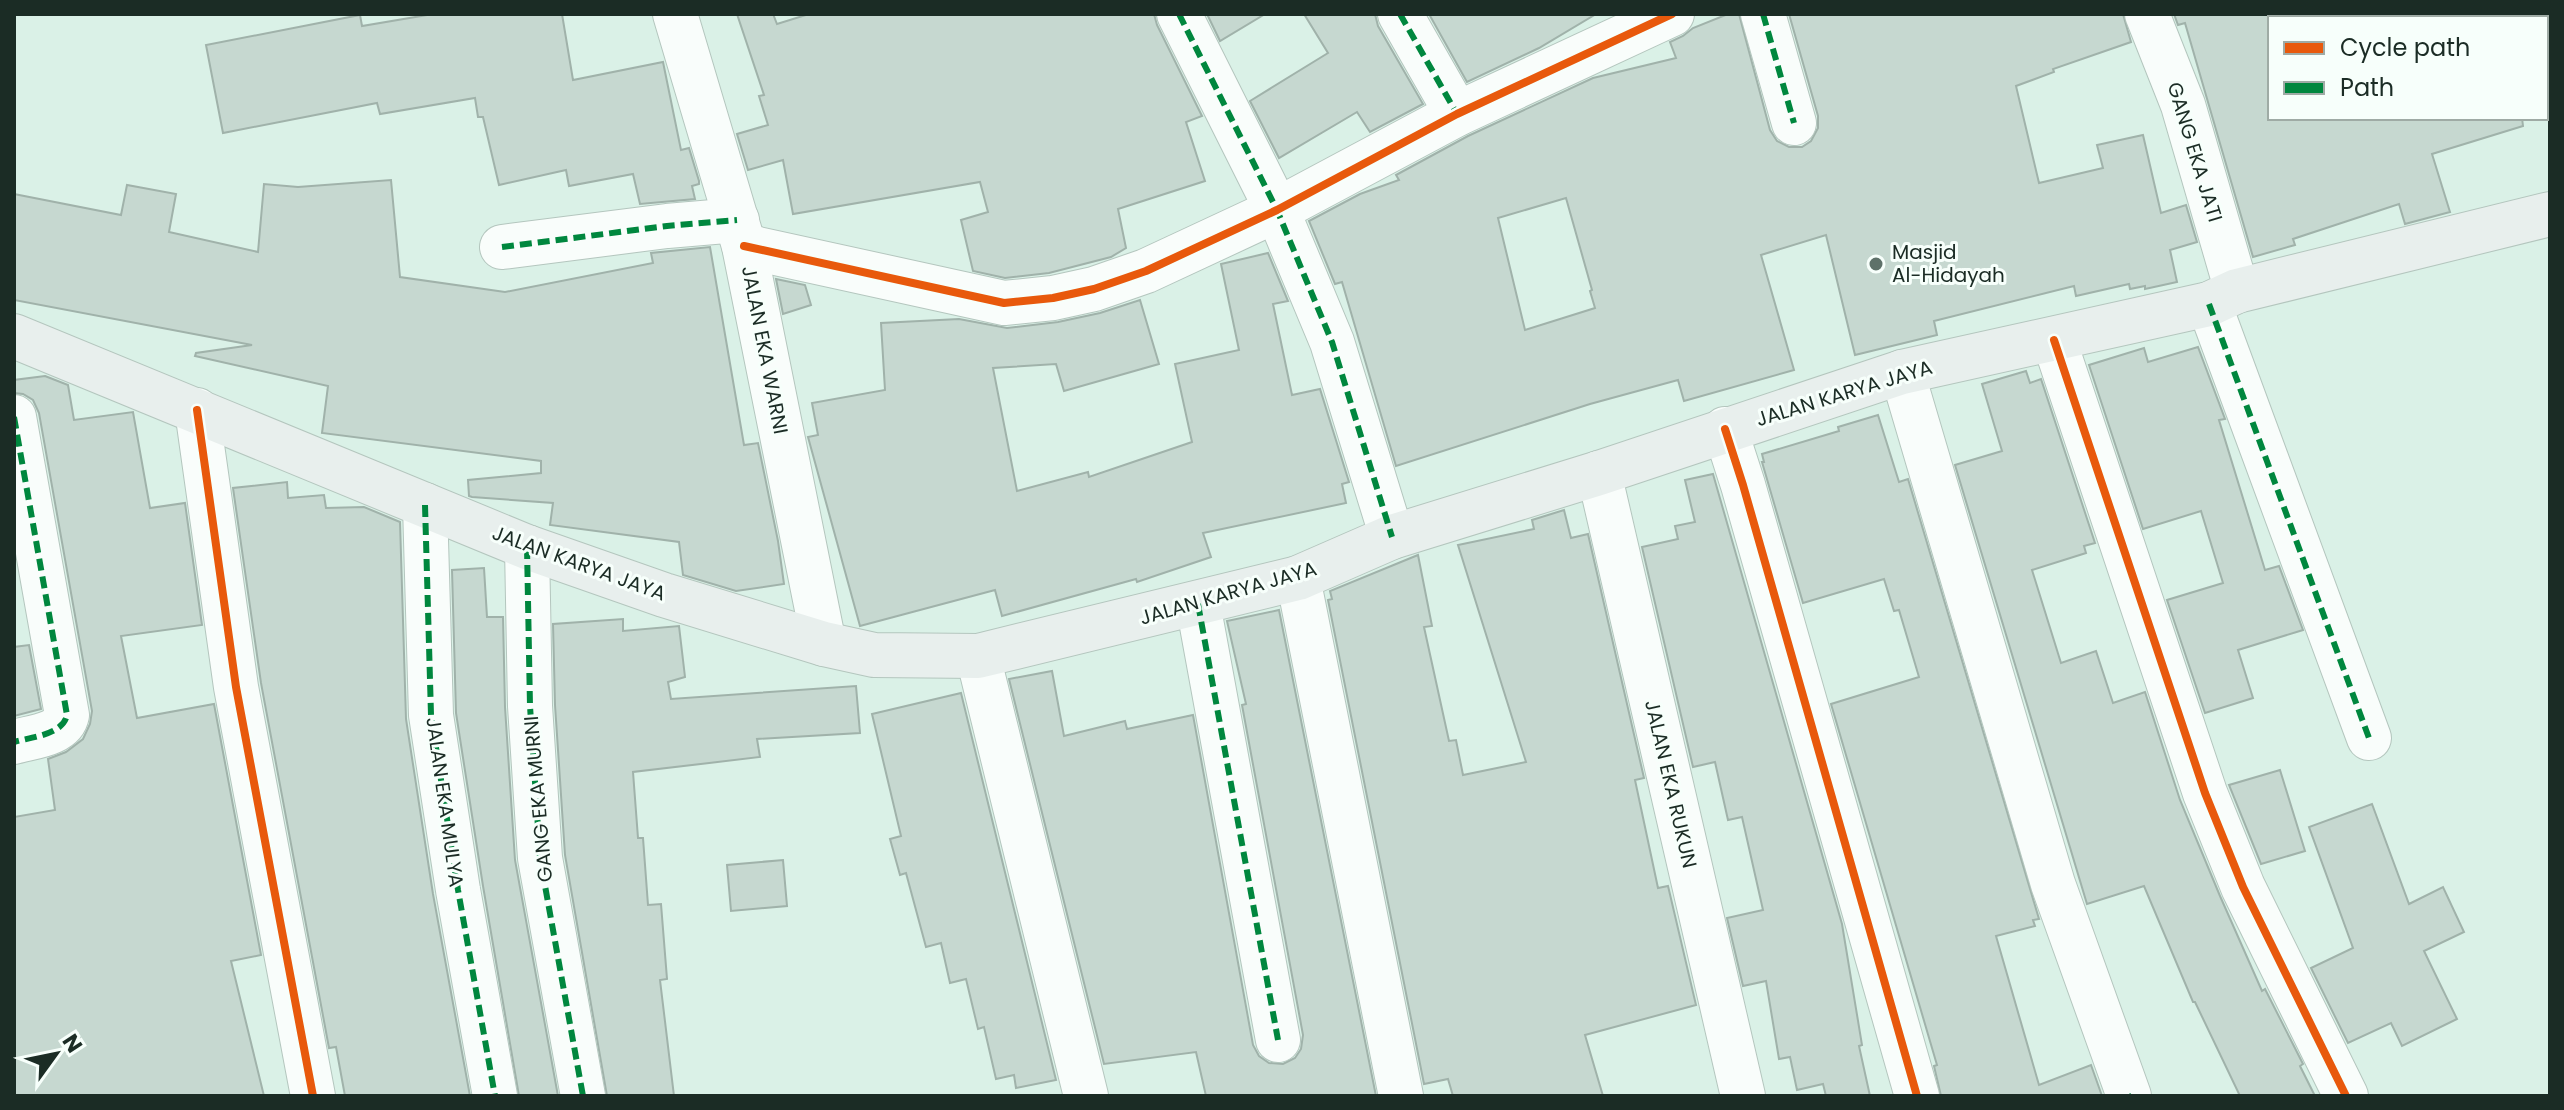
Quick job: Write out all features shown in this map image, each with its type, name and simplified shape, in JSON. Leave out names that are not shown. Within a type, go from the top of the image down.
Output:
[{"type":"main road","name":"JALAN KARYA JAYA","points":[[14,336],[527,547],[664,595],[824,644],[874,655],[978,656],[1298,578],[1392,537],[1599,473],[1902,372],[2054,340],[2550,214]]},
{"type":"street","name":"JALAN EKA WARNI","points":[[675,14],[741,233],[824,644]]},
{"type":"street","points":[[1179,14],[1277,210],[1332,342],[1392,537]]},
{"type":"street","points":[[1400,14],[1457,114]]},
{"type":"street","points":[[502,247],[667,226],[741,233],[1004,303],[1053,298],[1094,289],[1146,271],[1277,210],[1457,114],[1672,14]]},
{"type":"street","points":[[1763,14],[1794,123]]},
{"type":"street","name":"GANG EKA JATI","points":[[2147,14],[2183,105],[2223,298],[2369,738]]},
{"type":"street","points":[[2054,340],[2205,793],[2243,887],[2346,1096]]},
{"type":"street","points":[[1902,372],[2053,884],[2129,1096]]},
{"type":"street","points":[[197,410],[236,687],[313,1096]]},
{"type":"street","points":[[14,417],[67,715],[67,721],[57,729],[14,742]]},
{"type":"street","points":[[1725,429],[1917,1096]]},
{"type":"street","name":"JALAN EKA RUKUN","points":[[1599,473],[1743,1096]]},
{"type":"street","name":"JALAN EKA MULYA","points":[[425,505],[431,715],[495,1096]]},
{"type":"street","name":"GANG EKA MURNI","points":[[527,547],[530,706],[540,858],[583,1096]]},
{"type":"street","points":[[1298,578],[1401,1096]]},
{"type":"street","points":[[1198,604],[1278,1040]]},
{"type":"street","points":[[978,656],[1086,1096]]},
{"type":"building","points":[[433,14],[562,14],[573,80],[663,62],[681,150],[689,148],[699,181],[699,184],[692,186],[695,199],[640,204],[633,174],[569,186],[566,170],[499,185],[483,117],[478,117],[475,98],[380,114],[377,103],[223,133],[206,45],[360,15],[362,26]]},
{"type":"building","points":[[737,14],[773,14],[777,24],[809,14],[1154,14],[1202,116],[1186,122],[1205,181],[1118,209],[1126,248],[1111,257],[1049,273],[1005,278],[973,271],[961,220],[988,212],[980,182],[793,214],[783,160],[748,170],[737,134],[768,125],[759,96],[764,95]]},
{"type":"building","points":[[1207,14],[1265,14],[1220,41]]},
{"type":"building","points":[[1304,14],[1375,14],[1378,26],[1423,104],[1370,132],[1357,112],[1279,158],[1250,101],[1328,53]]},
{"type":"building","points":[[1429,14],[1596,14],[1539,48],[1467,82]]},
{"type":"building","points":[[1728,14],[1739,14],[1770,130],[1777,141],[1789,147],[1802,147],[1811,141],[1818,128],[1818,116],[1789,14],[2123,14],[2131,42],[2053,69],[2054,72],[2016,86],[2039,183],[2103,168],[2097,145],[2143,135],[2161,213],[2186,205],[2197,242],[2170,250],[2177,282],[2145,289],[2145,286],[2130,289],[2129,284],[2076,296],[2074,286],[1934,321],[1937,335],[1855,355],[1826,235],[1761,255],[1794,370],[1684,401],[1678,380],[1590,404],[1396,466],[1342,282],[1335,284],[1309,221],[1360,194],[1399,180],[1396,175],[1468,136],[1593,78],[1676,58],[1670,42],[1693,28]],"holes":[[[1566,198],[1595,308],[1525,330],[1498,218]]]},
{"type":"building","points":[[2174,14],[2270,14],[2268,120],[2522,120],[2523,126],[2432,154],[2450,212],[2405,224],[2399,204],[2293,239],[2295,245],[2253,257],[2185,23],[2178,25]]},
{"type":"building","points":[[391,180],[400,277],[505,292],[653,263],[651,253],[710,247],[744,445],[758,443],[784,584],[736,591],[683,575],[679,542],[550,525],[553,503],[469,496],[468,480],[541,473],[541,461],[322,433],[328,386],[195,356],[196,353],[252,345],[14,300],[14,194],[121,215],[127,185],[176,194],[169,232],[258,252],[264,184],[298,187]]},
{"type":"building","points":[[1268,253],[1288,301],[1273,304],[1292,395],[1320,389],[1349,482],[1342,484],[1346,503],[1203,533],[1211,557],[1137,582],[1136,579],[1002,616],[995,590],[860,626],[808,437],[818,435],[812,403],[885,390],[881,323],[959,319],[1007,328],[1058,322],[1140,300],[1159,364],[1064,391],[1056,364],[993,368],[1017,491],[1088,472],[1089,477],[1192,442],[1175,364],[1239,350],[1221,264]]},
{"type":"building","points":[[776,279],[805,285],[811,305],[783,314]]},
{"type":"building","points":[[2198,347],[2225,419],[2219,420],[2265,570],[2279,566],[2303,630],[2238,650],[2253,698],[2205,713],[2167,600],[2223,583],[2201,511],[2143,529],[2089,365],[2144,348],[2148,362]]},
{"type":"building","points":[[2026,371],[2030,383],[2041,379],[2095,543],[2084,546],[2086,553],[2032,570],[2061,663],[2096,651],[2113,703],[2145,692],[2180,800],[2220,896],[2262,991],[2265,989],[2303,1064],[2300,1066],[2315,1096],[2240,1096],[2193,1002],[2144,886],[2087,904],[1955,465],[2002,451],[1982,384]]},
{"type":"building","points":[[45,376],[68,385],[74,420],[133,412],[150,508],[185,503],[202,625],[121,636],[137,718],[214,704],[261,955],[231,961],[264,1096],[14,1096],[14,817],[55,810],[48,759],[66,752],[83,739],[92,711],[39,413],[33,400],[14,393],[14,380]]},
{"type":"building","points":[[1878,415],[1899,482],[1908,479],[2039,919],[2033,920],[2035,926],[1996,936],[2039,1085],[2091,1065],[2102,1096],[1941,1096],[1934,1066],[1937,1065],[1831,704],[1919,677],[1899,610],[1894,611],[1884,579],[1803,603],[1762,462],[1762,454],[1839,431],[1838,427]]},
{"type":"building","points":[[1713,474],[1842,924],[1862,1045],[1859,1046],[1870,1096],[1826,1096],[1823,1084],[1797,1090],[1790,1057],[1779,1059],[1766,981],[1743,986],[1727,918],[1763,910],[1742,817],[1728,820],[1715,762],[1693,767],[1642,547],[1678,539],[1675,526],[1695,522],[1685,480]]},
{"type":"building","points":[[287,482],[288,498],[324,495],[326,508],[364,507],[400,522],[406,719],[433,894],[470,1096],[345,1096],[336,1047],[329,1048],[261,683],[233,488]]},
{"type":"building","points":[[1564,510],[1571,538],[1588,534],[1644,778],[1635,780],[1658,888],[1668,886],[1696,1005],[1585,1035],[1603,1096],[1453,1096],[1448,1079],[1424,1084],[1328,600],[1332,599],[1330,591],[1418,555],[1432,626],[1424,627],[1449,741],[1456,740],[1463,775],[1526,762],[1458,545],[1534,529],[1532,520]]},
{"type":"building","points":[[484,568],[487,617],[503,617],[505,707],[515,860],[558,1096],[519,1096],[456,713],[452,570]]},
{"type":"building","points":[[1279,610],[1376,1096],[1206,1096],[1196,1052],[1104,1064],[1009,679],[1052,671],[1064,736],[1125,721],[1127,729],[1193,715],[1253,1045],[1259,1056],[1269,1063],[1283,1064],[1295,1058],[1301,1049],[1303,1035],[1242,705],[1246,704],[1227,621]]},
{"type":"building","points":[[623,619],[623,631],[679,626],[685,677],[668,682],[671,699],[856,686],[860,733],[757,739],[760,757],[633,772],[638,838],[643,838],[648,905],[661,904],[667,979],[660,980],[674,1096],[607,1096],[565,855],[553,624]]},
{"type":"building","points":[[29,645],[41,709],[14,716],[14,647]]},
{"type":"building","points":[[961,693],[1056,1080],[1016,1088],[1014,1075],[996,1079],[984,1027],[978,1029],[966,979],[950,983],[941,943],[926,947],[906,873],[900,875],[890,839],[901,836],[872,714]]},
{"type":"building","points":[[2280,770],[2305,851],[2261,864],[2229,785]]},
{"type":"building","points":[[2372,804],[2409,904],[2443,887],[2464,932],[2424,951],[2457,1019],[2402,1046],[2391,1023],[2348,1043],[2311,968],[2353,948],[2309,827]]},
{"type":"building","points":[[783,860],[787,906],[731,911],[727,865]]},
{"type":"marked path","points":[[1179,14],[1277,210],[1332,342],[1392,537]]},
{"type":"marked path","points":[[1400,14],[1457,114]]},
{"type":"marked path","points":[[1763,14],[1794,123]]},
{"type":"marked path","points":[[502,247],[737,220]]},
{"type":"marked path","points":[[2209,304],[2369,738]]},
{"type":"marked path","points":[[14,417],[67,715],[53,731],[14,742]]},
{"type":"marked path","points":[[425,505],[431,715],[495,1096]]},
{"type":"marked path","points":[[527,547],[530,706],[540,858],[583,1096]]},
{"type":"marked path","points":[[1198,604],[1278,1040]]},
{"type":"cycle path","points":[[744,246],[1004,303],[1053,298],[1094,289],[1146,271],[1277,210],[1457,114],[1672,14]]},
{"type":"cycle path","points":[[2054,340],[2205,793],[2243,887],[2346,1096]]},
{"type":"cycle path","points":[[197,410],[236,687],[313,1096]]},
{"type":"cycle path","points":[[1725,429],[1917,1096]]},
{"type":"place","name":"Masjid Al-Hidayah","points":[[1876,264]]}]
